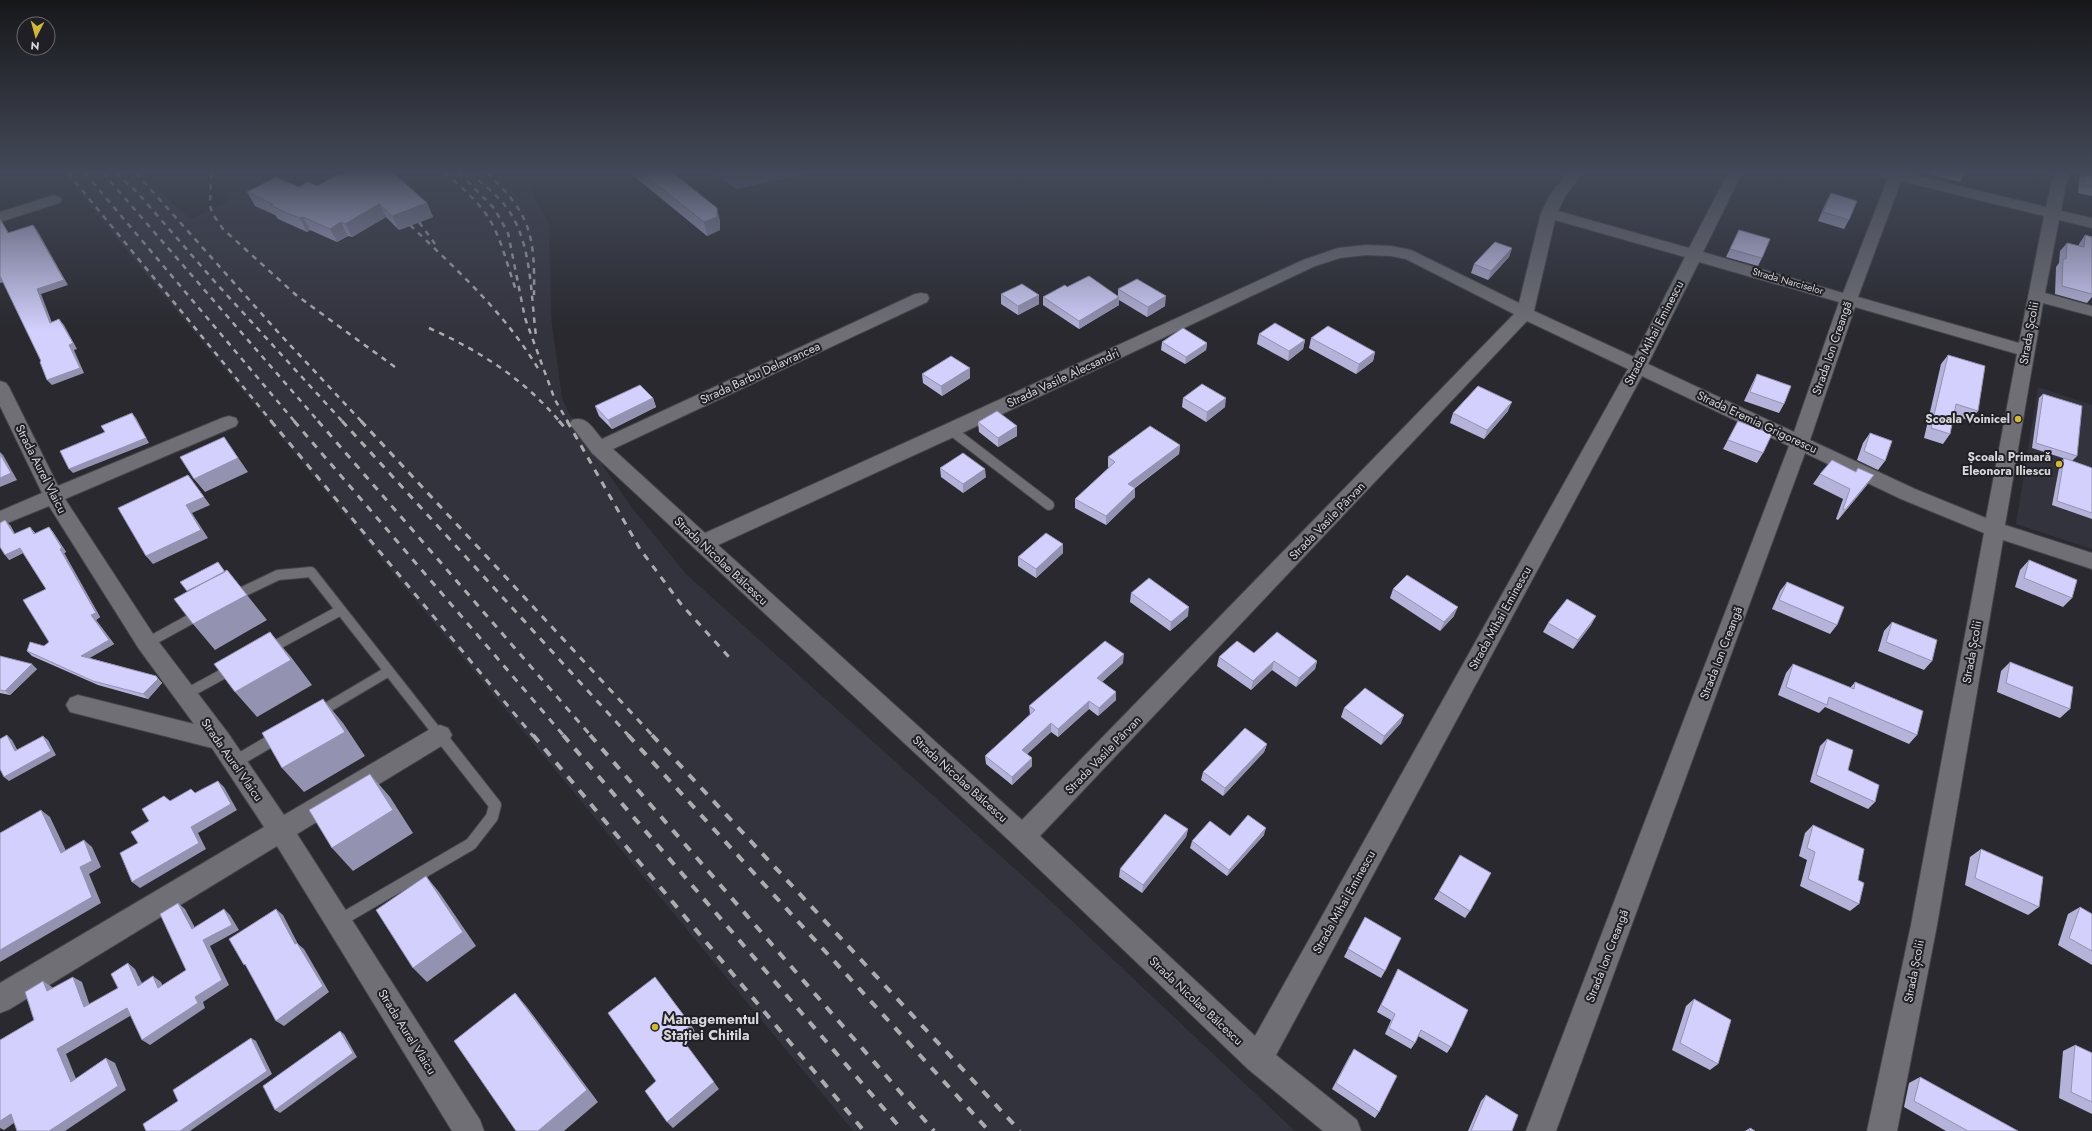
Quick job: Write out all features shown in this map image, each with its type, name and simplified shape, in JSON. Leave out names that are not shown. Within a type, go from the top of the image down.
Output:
[{"type":"street","points":[[1525,313],[1546,226]]},
{"type":"street","name":"Strada Narciselor","points":[[1593,226],[2026,351]]},
{"type":"street","name":"Strada Mihai Eminescu","points":[[1258,1059],[1638,367],[1709,226]]},
{"type":"street","name":"Strada Ion Creangă","points":[[1541,1131],[1800,442],[1875,226]]},
{"type":"street","name":"Strada Școlii","points":[[1882,1131],[1924,925],[2026,351],[2050,226]]},
{"type":"street","name":"Strada Vasile Alecsandri","points":[[702,543],[1325,257],[1351,252],[1391,251],[1410,255],[1431,265]]},
{"type":"street","name":"Strada Eremia Grigorescu","points":[[1431,265],[1525,313],[1908,494],[1994,529],[2092,561]]},
{"type":"street","points":[[2036,296],[2092,311]]},
{"type":"street","name":"Strada Barbu Delavrancea","points":[[599,448],[921,298]]},
{"type":"street","name":"Strada Vasile Pârvan","points":[[1023,837],[1525,313]]},
{"type":"street","name":"Strada Aurel Vlaicu","points":[[0,387],[52,496],[147,643],[220,740],[281,831],[468,1131]]},
{"type":"street","points":[[0,519],[229,422]]},
{"type":"street","name":"Strada Nicolae Bălcescu","points":[[579,424],[599,448],[1023,837],[1258,1059],[1346,1131]]},
{"type":"street","points":[[78,705],[220,740]]},
{"type":"street","points":[[0,999],[440,735]]},
{"type":"lane","points":[[951,430],[1049,505]]},
{"type":"lane","points":[[221,603],[275,574],[292,570],[310,572],[495,806],[492,817],[471,844],[338,922]]},
{"type":"lane","points":[[147,643],[208,610]]},
{"type":"lane","points":[[260,654],[341,610]]},
{"type":"lane","points":[[186,694],[246,661]]},
{"type":"lane","points":[[309,719],[389,671]]},
{"type":"lane","points":[[235,762],[289,731]]},
{"type":"shaded area","points":[[107,226],[549,226],[551,317],[562,398],[569,413],[593,451],[632,508],[687,575],[1053,903],[1295,1131],[853,1131]]},
{"type":"shaded area","name":"Școala Primară Eleonora Iliescu","points":[[2038,387],[2092,405],[2092,549],[2016,524]]},
{"type":"building","points":[[0,226],[4,226],[8,233],[33,226],[64,280],[37,289],[50,323],[59,319],[73,343],[69,345],[80,368],[47,380],[40,362],[41,361],[0,276]]},
{"type":"building","points":[[323,226],[335,226],[330,229]]},
{"type":"building","points":[[1739,230],[1770,239],[1762,258],[1730,249]]},
{"type":"building","points":[[2085,235],[2092,237],[2092,294],[2062,286],[2063,259],[2066,259],[2067,243],[2084,247]]},
{"type":"building","points":[[1495,242],[1512,248],[1491,271],[1474,264]]},
{"type":"building","points":[[1089,276],[1119,297],[1079,321],[1043,297],[1065,285],[1067,287]]},
{"type":"building","points":[[1137,279],[1166,296],[1148,307],[1118,289]]},
{"type":"building","points":[[1022,284],[1039,295],[1018,306],[1001,294]]},
{"type":"building","points":[[1275,323],[1305,340],[1289,351],[1259,334]]},
{"type":"building","points":[[1328,326],[1375,352],[1359,364],[1311,338]]},
{"type":"building","points":[[1183,328],[1207,343],[1186,357],[1162,342]]},
{"type":"building","points":[[1948,355],[1985,366],[1978,411],[1956,404],[1950,434],[1931,428]]},
{"type":"building","points":[[951,356],[970,368],[941,386],[922,374]]},
{"type":"building","points":[[1757,374],[1791,386],[1784,404],[1750,392]]},
{"type":"building","points":[[1202,384],[1226,398],[1207,412],[1183,398]]},
{"type":"building","points":[[640,385],[653,398],[608,420],[595,406]]},
{"type":"building","points":[[1478,386],[1512,402],[1487,430],[1453,413]]},
{"type":"building","points":[[2043,394],[2082,406],[2077,456],[2036,443]]},
{"type":"building","points":[[997,411],[1017,426],[998,438],[978,422]]},
{"type":"building","points":[[132,413],[146,438],[69,469],[60,451],[105,432],[101,426]]},
{"type":"building","points":[[1738,421],[1772,434],[1763,453],[1728,440]]},
{"type":"building","points":[[1150,426],[1180,445],[1128,484],[1135,488],[1106,516],[1075,499],[1115,462],[1108,457]]},
{"type":"building","points":[[1870,433],[1892,441],[1885,461],[1864,451]]},
{"type":"building","points":[[224,437],[238,458],[194,479],[180,457]]},
{"type":"building","points":[[963,453],[985,469],[963,484],[940,468]]},
{"type":"building","points":[[0,454],[11,473],[0,478]]},
{"type":"building","points":[[2064,458],[2092,468],[2092,513],[2057,501]]},
{"type":"building","points":[[1832,460],[1856,472],[1858,468],[1874,475],[1845,510],[1843,509],[1850,489],[1820,474]]},
{"type":"building","points":[[188,475],[204,497],[186,505],[201,530],[146,556],[118,508]]},
{"type":"building","points":[[5,520],[14,534],[30,527],[34,534],[49,527],[62,548],[60,549],[96,613],[91,615],[109,640],[81,656],[156,676],[158,679],[143,694],[93,681],[27,651],[30,642],[44,646],[49,642],[23,600],[46,589],[20,548],[5,555],[0,547],[0,523]]},
{"type":"building","points":[[1046,533],[1063,544],[1036,569],[1018,557]]},
{"type":"building","points":[[2029,560],[2077,580],[2072,598],[2024,578]]},
{"type":"building","points":[[218,562],[225,572],[187,591],[180,582]]},
{"type":"building","points":[[227,570],[247,595],[193,624],[174,599]]},
{"type":"building","points":[[1407,575],[1458,607],[1444,622],[1393,589]]},
{"type":"building","points":[[1149,578],[1189,607],[1171,622],[1131,593]]},
{"type":"building","points":[[1787,582],[1844,607],[1837,625],[1779,600]]},
{"type":"building","points":[[1567,599],[1596,616],[1578,640],[1548,623]]},
{"type":"building","points":[[1892,622],[1937,640],[1932,661],[1886,642]]},
{"type":"building","points":[[270,632],[291,660],[235,692],[214,664]]},
{"type":"building","points":[[1277,632],[1317,661],[1299,678],[1274,661],[1253,681],[1219,657],[1237,641],[1254,653]]},
{"type":"building","points":[[1105,641],[1124,654],[1097,678],[1116,692],[1099,708],[1089,701],[1058,729],[1051,723],[1022,750],[1032,758],[1012,777],[985,756],[1035,710],[1029,706]]},
{"type":"building","points":[[0,656],[32,664],[5,691],[0,690]]},
{"type":"building","points":[[2010,662],[2073,687],[2070,709],[2006,683]]},
{"type":"building","points":[[1793,664],[1854,689],[1855,682],[1923,711],[1917,735],[1829,697],[1827,705],[1786,687]]},
{"type":"building","points":[[1365,688],[1404,715],[1384,736],[1344,708]]},
{"type":"building","points":[[323,699],[345,732],[282,768],[262,733]]},
{"type":"building","points":[[1245,728],[1267,744],[1225,788],[1203,772]]},
{"type":"building","points":[[7,735],[15,751],[43,736],[51,751],[4,777],[0,769],[0,739]]},
{"type":"building","points":[[1827,739],[1853,750],[1848,770],[1879,785],[1875,802],[1816,775]]},
{"type":"building","points":[[370,774],[393,810],[332,848],[309,810]]},
{"type":"building","points":[[218,781],[231,804],[191,827],[199,843],[132,882],[120,853],[138,843],[131,832],[149,821],[142,809],[164,796],[170,801],[191,789],[195,793]]},
{"type":"building","points":[[41,810],[61,853],[84,840],[92,861],[80,867],[92,897],[0,950],[0,833]]},
{"type":"building","points":[[1165,814],[1188,829],[1143,885],[1120,869]]},
{"type":"building","points":[[1248,815],[1266,828],[1229,870],[1192,841],[1210,821],[1230,836]]},
{"type":"building","points":[[1813,825],[1864,849],[1858,880],[1864,883],[1859,904],[1808,879],[1815,852],[1807,848]]},
{"type":"building","points":[[1981,849],[2043,877],[2039,907],[1975,878]]},
{"type":"building","points":[[1460,855],[1491,873],[1470,911],[1439,891]]},
{"type":"building","points":[[426,876],[463,932],[413,968],[376,910]]},
{"type":"building","points":[[178,903],[192,929],[224,909],[232,925],[203,940],[222,980],[195,997],[198,1003],[142,1040],[127,1008],[57,1049],[71,1082],[106,1058],[118,1086],[49,1131],[17,1131],[11,1114],[0,1121],[0,1040],[34,1020],[25,992],[43,981],[47,991],[73,977],[84,1007],[118,988],[111,974],[128,963],[138,986],[153,976],[158,988],[186,970],[160,914]]},
{"type":"building","points":[[2080,907],[2092,914],[2092,951],[2069,938]]},
{"type":"building","points":[[276,909],[295,944],[297,943],[323,986],[276,1021],[245,964],[244,965],[229,939]]},
{"type":"building","points":[[1365,917],[1401,938],[1385,971],[1348,949]]},
{"type":"building","points":[[1398,969],[1468,1010],[1451,1047],[1421,1030],[1415,1043],[1389,1028],[1395,1014],[1381,1005]]},
{"type":"building","points":[[655,977],[691,1025],[679,1035],[714,1082],[667,1122],[645,1091],[656,1081],[608,1013]]},
{"type":"building","points":[[515,993],[587,1090],[538,1131],[516,1131],[454,1041]]},
{"type":"building","points":[[1694,999],[1731,1020],[1718,1064],[1680,1043]]},
{"type":"building","points":[[340,1031],[353,1053],[275,1110],[263,1086]]},
{"type":"building","points":[[251,1038],[267,1071],[180,1131],[146,1131],[143,1124],[178,1101],[173,1090]]},
{"type":"building","points":[[2075,1045],[2092,1053],[2092,1102],[2071,1092]]},
{"type":"building","points":[[1354,1049],[1397,1076],[1379,1112],[1336,1083]]},
{"type":"building","points":[[1920,1077],[2018,1131],[1968,1131],[1914,1101]]},
{"type":"building","points":[[1486,1095],[1518,1115],[1512,1131],[1471,1131]]},
{"type":"railway","points":[[111,226],[272,422]]},
{"type":"railway","points":[[130,226],[295,422]]},
{"type":"railway","points":[[149,226],[319,422]]},
{"type":"railway","points":[[166,226],[215,282],[343,422]]},
{"type":"railway","points":[[183,226],[277,331],[362,422]]},
{"type":"railway","points":[[221,226],[296,295],[399,370]]},
{"type":"railway","points":[[411,226],[463,276],[496,311],[526,349],[539,370]]},
{"type":"railway","points":[[422,226],[435,244]]},
{"type":"railway","points":[[493,226],[499,238],[516,290]]},
{"type":"railway","points":[[504,226],[508,233],[525,318],[555,400],[568,422]]},
{"type":"railway","points":[[518,226],[529,272],[536,336]]},
{"type":"railway","points":[[526,226],[531,241],[533,257],[534,295]]},
{"type":"railway","points":[[429,328],[466,346],[516,379],[532,392],[560,422]]},
{"type":"railway","points":[[271,421],[533,736]]},
{"type":"railway","points":[[294,421],[564,736]]},
{"type":"railway","points":[[318,421],[591,736]]},
{"type":"railway","points":[[342,421],[629,736]]},
{"type":"railway","points":[[361,421],[653,736]]},
{"type":"railway","points":[[559,421],[566,429]]},
{"type":"railway","points":[[567,421],[640,549],[681,604],[729,657]]},
{"type":"railway","points":[[533,735],[864,1131]]},
{"type":"railway","points":[[563,735],[903,1131]]},
{"type":"railway","points":[[590,735],[934,1131]]},
{"type":"railway","points":[[628,735],[989,1131]]},
{"type":"railway","points":[[652,735],[1020,1131]]},
{"type":"place","name":"Scoala Voinicel","points":[[2018,419]]},
{"type":"place","name":"Școala Primară Eleonora Iliescu","points":[[2059,464]]},
{"type":"place","name":"Managementul Stației Chitila","points":[[655,1027]]}]
